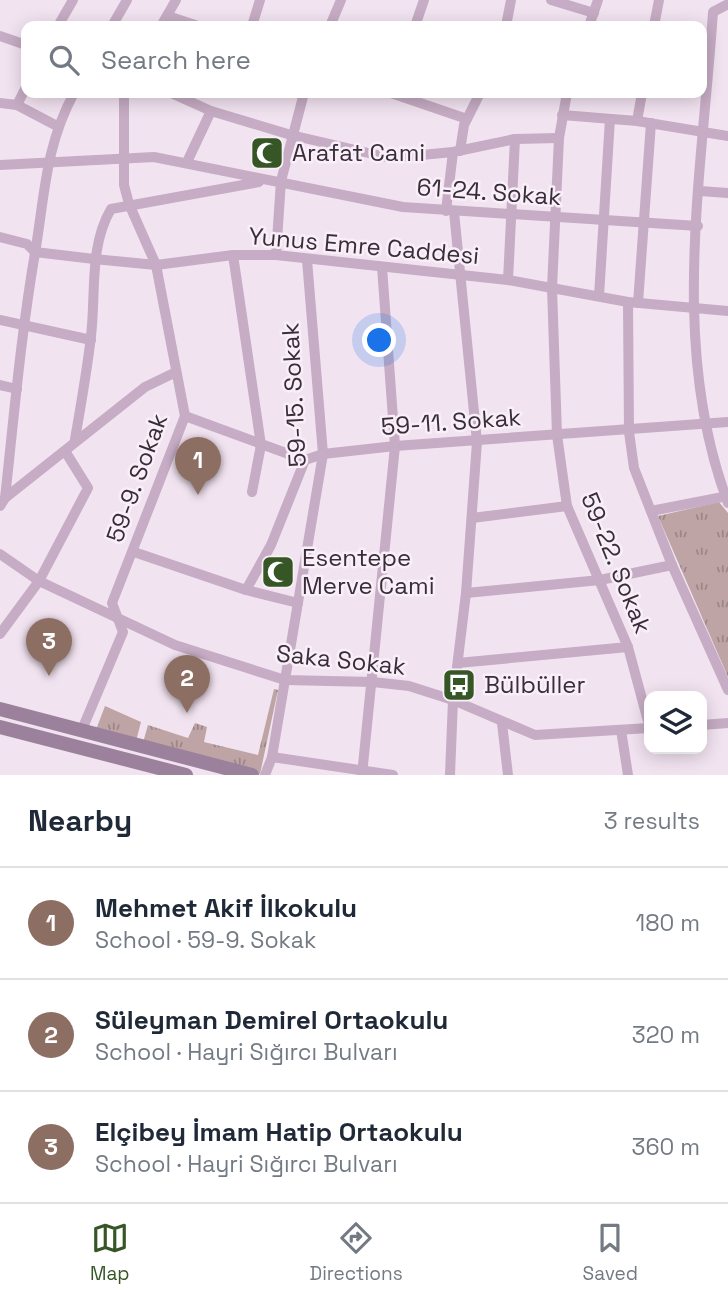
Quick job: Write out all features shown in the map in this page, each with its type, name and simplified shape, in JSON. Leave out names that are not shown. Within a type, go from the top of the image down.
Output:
[{"type":"street","points":[[61,21],[73,0]]},
{"type":"street","points":[[115,21],[127,0]]},
{"type":"street","points":[[164,21],[176,0]]},
{"type":"street","points":[[254,21],[260,0]]},
{"type":"street","points":[[332,21],[341,0]]},
{"type":"street","points":[[417,21],[424,0]]},
{"type":"street","points":[[507,21],[511,0]]},
{"type":"street","points":[[551,0],[594,13]]},
{"type":"street","points":[[591,21],[598,0]]},
{"type":"street","points":[[655,21],[659,0]]},
{"type":"street","points":[[650,511],[727,498],[704,425],[692,309],[713,12],[728,4]]},
{"type":"street","points":[[168,16],[183,21]]},
{"type":"street","points":[[0,36],[21,43]]},
{"type":"street","points":[[17,105],[21,97]]},
{"type":"street","points":[[2,502],[22,327],[46,163],[57,126],[71,98]]},
{"type":"street","name":"59-9. Sokak","points":[[81,732],[123,632],[112,603],[186,416],[156,265],[129,204],[122,160],[124,98]]},
{"type":"street","points":[[182,98],[211,111],[291,135],[390,158],[457,152],[515,139],[559,138]]},
{"type":"street","points":[[276,255],[281,181],[302,98]]},
{"type":"street","points":[[406,98],[467,119]]},
{"type":"street","points":[[450,775],[453,700],[466,593],[477,442],[461,275],[450,212],[457,152],[467,119],[478,98]]},
{"type":"street","name":"59-22. Sokak","points":[[566,98],[559,138],[552,288],[556,435],[567,506],[628,647],[644,708]]},
{"type":"street","points":[[637,121],[641,98]]},
{"type":"street","points":[[0,103],[17,105],[57,126]]},
{"type":"street","points":[[187,162],[211,111]]},
{"type":"street","points":[[562,115],[637,121],[728,136]]},
{"type":"street","points":[[599,296],[610,119]]},
{"type":"street","points":[[651,123],[633,302],[629,432],[634,468],[650,511],[728,690]]},
{"type":"street","points":[[508,280],[515,139]]},
{"type":"street","points":[[0,165],[154,157],[187,162],[263,181]]},
{"type":"street","points":[[75,439],[91,340],[95,292],[94,259],[111,209],[263,181]]},
{"type":"street","name":"61-24. Sokak","points":[[263,181],[281,181],[403,207],[450,212],[698,226]]},
{"type":"street","points":[[700,191],[728,193]]},
{"type":"street","name":"Yunus Emre Caddesi","points":[[0,237],[27,244],[35,252],[94,259],[156,265],[233,256],[276,255],[508,280],[633,302],[728,312]]},
{"type":"street","points":[[233,256],[261,445],[252,492]]},
{"type":"street","name":"59-15. Sokak","points":[[265,775],[272,757],[323,454],[307,260]]},
{"type":"street","points":[[363,773],[395,446],[382,267]]},
{"type":"street","points":[[0,320],[22,327],[91,340]]},
{"type":"street","points":[[2,502],[65,451],[75,439],[145,387],[176,372]]},
{"type":"street","points":[[0,385],[16,389]]},
{"type":"street","points":[[186,416],[305,460],[271,545],[246,590]]},
{"type":"street","name":"59-11. Sokak","points":[[305,460],[323,454],[395,446],[629,432],[728,422]]},
{"type":"street","points":[[0,634],[38,581],[88,488],[65,451]]},
{"type":"street","points":[[472,518],[567,506]]},
{"type":"street","points":[[134,552],[246,590],[298,603]]},
{"type":"street","name":"Saka Sokak","points":[[0,554],[38,581],[175,645],[285,680],[373,682],[409,686],[453,700],[535,735],[644,728]]},
{"type":"street","points":[[466,593],[600,580],[672,565]]},
{"type":"street","points":[[458,663],[628,647]]},
{"type":"street","points":[[0,709],[253,775]]},
{"type":"street","points":[[502,723],[508,775]]},
{"type":"street","points":[[707,724],[728,723]]},
{"type":"street","points":[[0,727],[186,775]]},
{"type":"street","points":[[621,730],[628,775]]},
{"type":"street","points":[[272,757],[363,773],[393,775]]},
{"type":"green space","points":[[719,502],[728,513],[728,677],[658,516]]},
{"type":"green space","points":[[274,689],[278,690],[260,774],[142,746],[148,725],[188,738],[195,723],[207,727],[204,742],[258,755]]},
{"type":"green space","points":[[105,706],[141,722],[135,745],[94,735]]},
{"type":"place","name":"Arafat Cami","points":[[267,153]]},
{"type":"place","name":"Mehmet Akif İlkokulu","points":[[198,495]]},
{"type":"place","name":"Esentepe Merve Cami","points":[[278,572]]},
{"type":"place","name":"Elçibey İmam Hatip Ortaokulu","points":[[49,676]]},
{"type":"place","name":"Bülbüller","points":[[459,685]]},
{"type":"place","name":"Süleyman Demirel Ortaokulu","points":[[187,713]]}]
